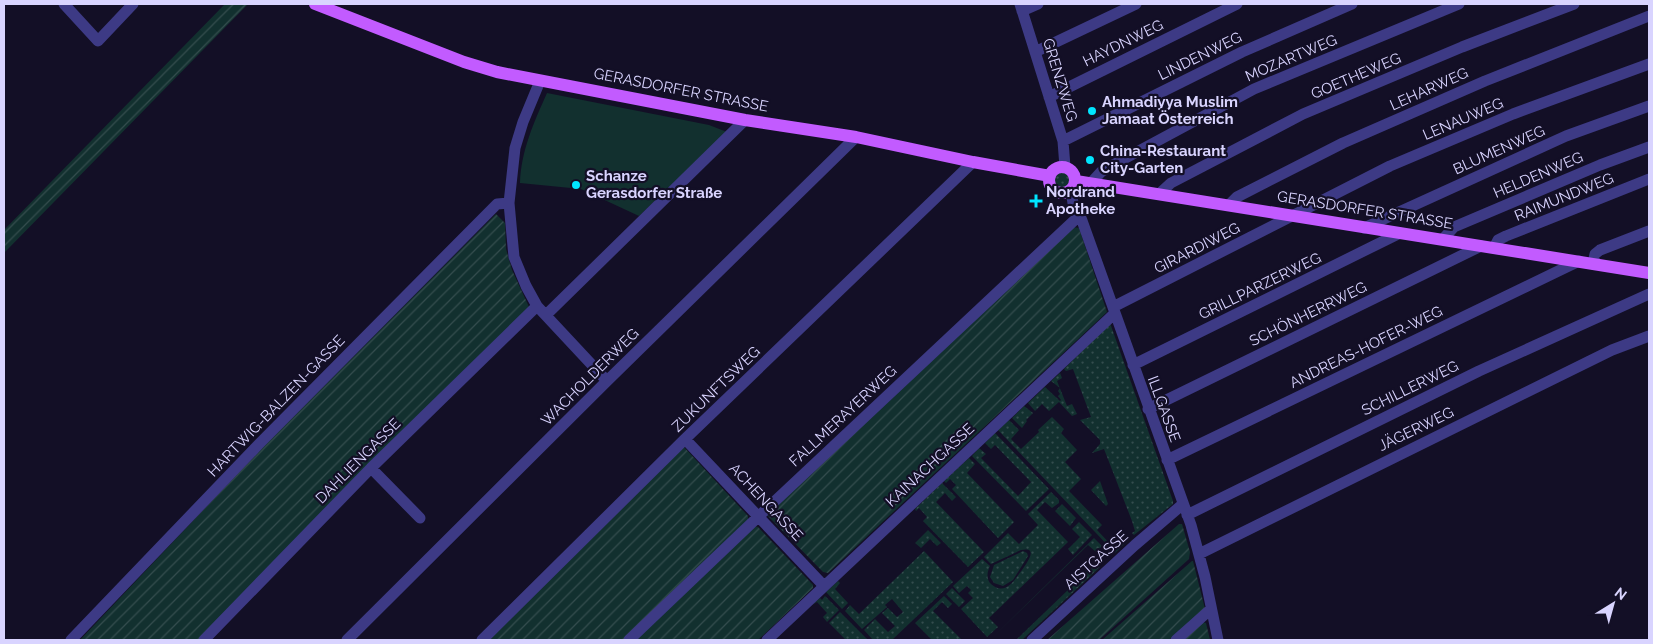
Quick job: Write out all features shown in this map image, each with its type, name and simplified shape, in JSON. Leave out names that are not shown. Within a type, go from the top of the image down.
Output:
[{"type":"main road","name":"GERASDORFER STRASSE","points":[[315,4],[464,62],[497,72],[745,120],[856,137],[1050,176],[1050,184],[1054,191],[1063,194],[1073,186],[1090,184],[1649,273]]},
{"type":"main road","points":[[1050,176],[1054,170],[1065,167],[1073,172],[1073,186]]},
{"type":"street","points":[[64,4],[98,42],[134,4]]},
{"type":"street","points":[[1021,8],[1038,4]]},
{"type":"street","points":[[1036,52],[1136,4]]},
{"type":"street","name":"HAYDNWEG","points":[[1049,97],[1237,4]]},
{"type":"street","name":"LINDENWEG","points":[[1063,141],[1242,52],[1352,4]]},
{"type":"street","name":"MOZARTWEG","points":[[1090,184],[1101,172],[1109,167],[1254,89],[1459,4]]},
{"type":"street","name":"GOETHEWEG","points":[[1159,194],[1171,183],[1303,114],[1462,47],[1574,4]]},
{"type":"street","name":"GRENZWEG","points":[[1021,8],[1063,141],[1065,167]]},
{"type":"street","name":"LEHARWEG","points":[[1229,205],[1237,197],[1343,143],[1485,81],[1649,16]]},
{"type":"street","name":"LENAUWEG","points":[[1294,215],[1390,166],[1513,114],[1649,64]]},
{"type":"street","points":[[540,81],[523,122],[515,148],[509,203],[514,257],[537,306],[607,381]]},
{"type":"street","name":"BLUMENWEG","points":[[1364,228],[1566,136],[1649,106]]},
{"type":"street","points":[[546,315],[745,120]]},
{"type":"street","name":"WACHOLDERWEG","points":[[347,640],[856,137]]},
{"type":"street","name":"HELDENWEG","points":[[1443,239],[1454,227],[1600,165],[1649,147]]},
{"type":"street","name":"ZUKUNFTSWEG","points":[[482,640],[685,438],[973,162]]},
{"type":"street","name":"RAIMUNDWEG","points":[[1487,247],[1506,236],[1649,179]]},
{"type":"street","name":"ILLGASSE","points":[[1073,186],[1073,203],[1080,215],[1187,515],[1199,554],[1218,640]]},
{"type":"street","name":"HARTWIG-BALZEN-GASSE","points":[[71,640],[259,444],[497,204],[509,203]]},
{"type":"street","name":"FALLMERAYERWEG","points":[[629,640],[1080,215]]},
{"type":"street","name":"GIRARDIWEG","points":[[1114,310],[1294,215]]},
{"type":"street","points":[[1593,264],[1595,254],[1600,250],[1649,231]]},
{"type":"street","name":"GRILLPARZERWEG","points":[[1133,366],[1400,233]]},
{"type":"street","name":"SCHÖNHERRWEG","points":[[1148,409],[1487,247]]},
{"type":"street","name":"ANDREAS-HOFER-WEG","points":[[1167,460],[1579,261]]},
{"type":"street","name":"SCHILLERWEG","points":[[1187,515],[1480,371],[1649,294]]},
{"type":"street","name":"DAHLIENGASSE","points":[[204,640],[372,468],[537,306]]},
{"type":"street","name":"KAINACHGASSE","points":[[767,640],[1114,310]]},
{"type":"street","name":"JÄGERWEG","points":[[1199,554],[1595,359],[1649,336]]},
{"type":"street","name":"ACHENGASSE","points":[[685,438],[824,586]]},
{"type":"street","points":[[372,468],[420,518]]},
{"type":"street","name":"AISTGASSE","points":[[1032,640],[1135,545],[1183,504]]},
{"type":"street","points":[[1176,640],[1211,609]]},
{"type":"green space","points":[[225,4],[248,4],[4,253],[4,230]]},
{"type":"green space","points":[[547,93],[709,125],[727,132],[639,216],[581,189],[520,183],[526,148]]},
{"type":"green space","points":[[1062,170],[1069,173],[1072,180],[1069,187],[1062,190],[1055,187],[1052,180],[1055,173]]},
{"type":"green space","points":[[496,214],[505,223],[506,249],[512,270],[529,307],[202,640],[80,640],[265,445]]},
{"type":"green space","points":[[1072,227],[1079,228],[1107,312],[828,573],[823,572],[767,515]]},
{"type":"green space","points":[[1110,323],[1173,501],[1173,504],[1134,535],[1132,533],[1135,531],[1132,521],[1104,449],[1092,453],[1100,444],[1100,440],[1080,420],[1091,417],[1073,369],[1066,371],[1064,369]]},
{"type":"green space","points":[[1060,373],[1062,378],[1057,381],[1060,388],[1051,381]]},
{"type":"green space","points":[[1045,387],[1060,401],[1058,391],[1060,388],[1067,406],[1072,404],[1077,414],[1072,416],[1059,402],[1049,411],[1042,404],[1035,411],[1028,403]]},
{"type":"green space","points":[[1024,406],[1033,413],[1026,420],[1022,428],[1012,418]]},
{"type":"green space","points":[[1052,417],[1064,429],[1061,433],[1077,450],[1065,462],[1081,479],[1069,491],[1102,525],[1097,530],[1114,548],[1126,537],[1129,540],[1115,553],[998,430],[1009,420],[1019,430],[1011,439],[1021,449]]},
{"type":"green space","points":[[995,433],[1049,489],[1026,511],[972,456],[979,448],[986,454],[981,458],[1018,496],[1031,482],[995,445],[991,449],[985,443]]},
{"type":"green space","points":[[683,446],[748,516],[748,521],[626,640],[487,640]]},
{"type":"green space","points":[[969,458],[975,464],[967,473],[1014,522],[998,538],[952,489],[956,485],[950,479],[946,483],[944,481]]},
{"type":"green space","points":[[1100,481],[1108,504],[1106,506],[1091,490]]},
{"type":"green space","points":[[942,483],[956,497],[952,501],[945,493],[936,502],[984,552],[968,567],[923,521],[927,517],[919,508],[916,511],[915,509]]},
{"type":"green space","points":[[1051,492],[1059,500],[1059,503],[1052,508],[1045,502],[1037,510],[1068,542],[989,618],[998,627],[987,637],[961,609],[973,598],[968,593],[971,590],[967,586],[959,593],[953,586],[982,559],[990,566],[988,580],[996,588],[1005,588],[1013,582],[1028,560],[1030,551],[1027,549],[1021,550],[991,564],[984,557],[1008,533],[1019,544],[1038,525],[1028,514]]},
{"type":"green space","points":[[1062,504],[1076,518],[1070,526],[1055,511]]},
{"type":"green space","points":[[1079,522],[1092,535],[1073,555],[1068,549],[1080,537],[1072,529]]},
{"type":"green space","points":[[1179,524],[1182,524],[1190,552],[1189,559],[1099,640],[1047,640]]},
{"type":"green space","points":[[753,526],[758,527],[813,585],[813,588],[758,640],[635,640]]},
{"type":"green space","points":[[928,530],[941,543],[937,546],[930,539],[921,548],[915,543]]},
{"type":"green space","points":[[1094,538],[1102,546],[1096,552],[1088,545],[991,639]]},
{"type":"green space","points":[[924,551],[953,582],[892,640],[873,640],[864,630],[875,619],[888,632],[895,626],[882,613],[888,608],[897,617],[903,612],[892,599],[885,605],[887,607],[862,629],[845,611],[850,605],[859,614]]},
{"type":"green space","points":[[1023,551],[1028,556],[1013,580],[1003,586],[994,583],[990,577],[994,565]]},
{"type":"green space","points":[[1192,561],[1205,609],[1169,640],[1102,640]]},
{"type":"green space","points":[[1096,563],[1100,567],[1022,640],[1016,640]]},
{"type":"green space","points":[[838,581],[840,583],[835,589],[848,603],[842,609],[826,592]]},
{"type":"green space","points":[[952,588],[965,601],[959,607],[946,594]]},
{"type":"green space","points":[[825,596],[839,610],[827,622],[823,617],[827,613],[817,602],[812,605],[820,598],[822,600]]},
{"type":"green space","points":[[944,596],[952,604],[948,608],[942,602],[933,611],[962,640],[932,640],[915,623]]},
{"type":"green space","points":[[840,612],[868,640],[846,640],[829,623]]},
{"type":"green space","points":[[1202,622],[1206,623],[1210,640],[1181,640]]},
{"type":"place","name":"Ahmadiyya Muslim Jamaat Österreich","points":[[1092,111]]},
{"type":"place","name":"China-Restaurant City-Garten","points":[[1090,160]]},
{"type":"place","name":"Schanze Gerasdorfer Straße","points":[[576,185]]},
{"type":"place","name":"Nordrand Apotheke","points":[[1036,201]]}]
